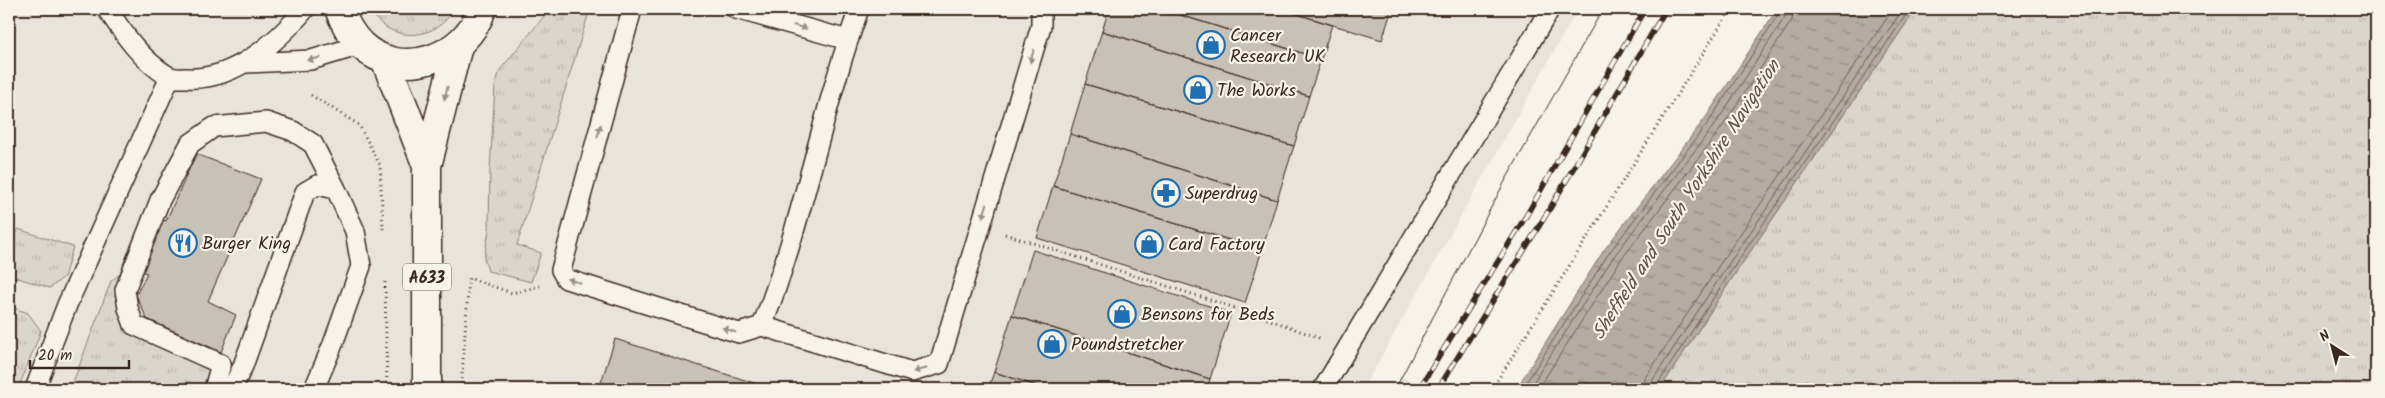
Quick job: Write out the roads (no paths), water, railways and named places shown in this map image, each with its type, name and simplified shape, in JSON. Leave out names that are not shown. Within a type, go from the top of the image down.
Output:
[{"type":"main road","name":"A633","points":[[339,9],[348,28],[361,44],[385,59],[410,63],[436,59],[458,46],[470,34],[482,9]]},
{"type":"main road","name":"A633","points":[[427,389],[427,166],[458,46]]},
{"type":"main road","name":"A633","points":[[385,59],[427,166]]},
{"type":"lane","points":[[107,9],[134,49],[170,77],[204,80],[246,62],[291,26],[305,9]]},
{"type":"lane","points":[[632,9],[561,270],[566,278],[739,333],[762,326],[912,372],[939,364],[1041,26],[1041,9]]},
{"type":"lane","points":[[736,9],[848,40]]},
{"type":"lane","points":[[762,326],[774,296],[848,40],[859,9]]},
{"type":"lane","points":[[1323,389],[1550,9]]},
{"type":"lane","points":[[246,62],[311,60],[361,44]]},
{"type":"lane","points":[[36,389],[67,305],[170,77]]},
{"type":"lane","points":[[214,389],[221,364],[134,325],[128,308],[125,290],[160,200],[190,144],[214,127],[266,122],[293,131],[313,144],[355,231],[361,266],[333,344],[314,389]]},
{"type":"lane","points":[[232,389],[243,366],[305,192],[317,185],[336,189]]},
{"type":"water","name":"Sheffield and South Yorkshire Navigation","points":[[1777,9],[1916,9],[1737,271],[1660,389],[1516,389],[1604,250],[1706,117]]},
{"type":"tram line","points":[[1395,389],[1504,183],[1603,9]]},
{"type":"railway","points":[[1419,389],[1526,216],[1645,9]]},
{"type":"railway","points":[[1438,389],[1549,210],[1666,9]]},
{"type":"place","name":"Cancer Research UK","points":[[1211,45]]},
{"type":"place","name":"The Works","points":[[1198,90]]},
{"type":"place","name":"Superdrug","points":[[1166,193]]},
{"type":"place","name":"Burger King","points":[[183,243]]},
{"type":"place","name":"Card Factory","points":[[1149,244]]},
{"type":"place","name":"Bensons for Beds","points":[[1122,314]]},
{"type":"place","name":"Poundstretcher","points":[[1052,344]]}]
